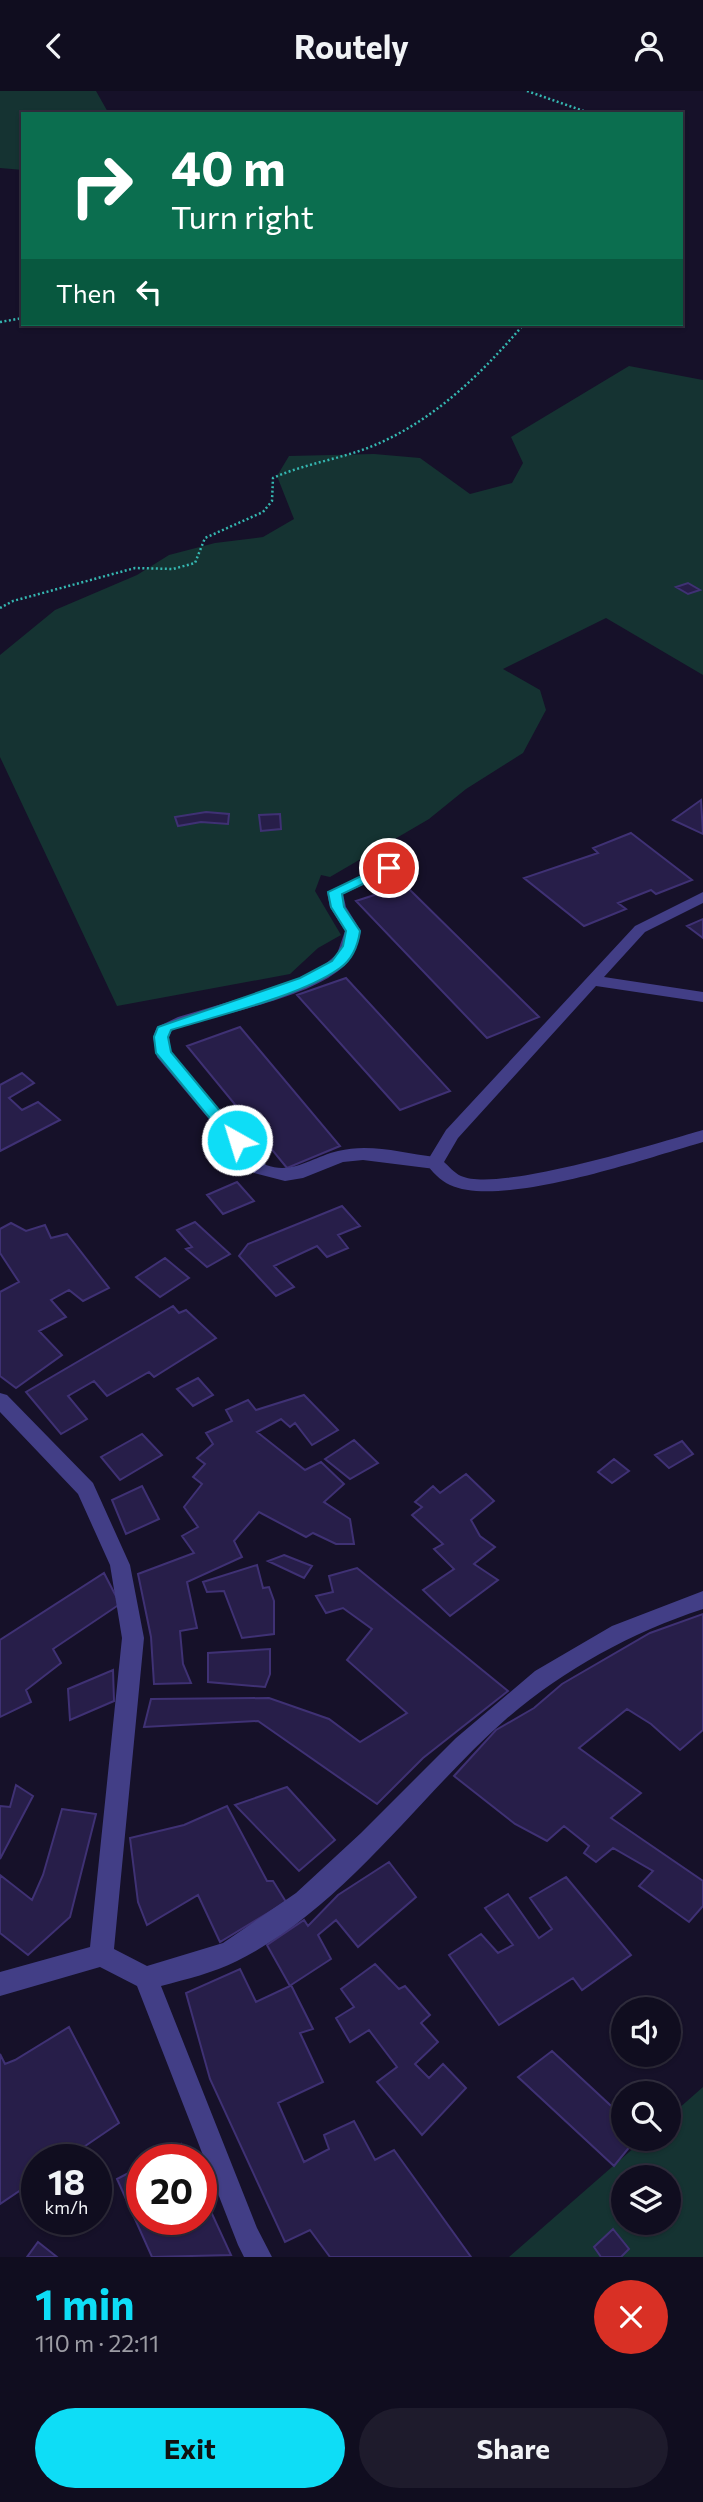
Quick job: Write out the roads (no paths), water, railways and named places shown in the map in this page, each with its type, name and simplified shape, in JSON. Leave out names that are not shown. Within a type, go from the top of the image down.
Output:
[{"type":"street","points":[[389,868],[335,892],[338,907],[353,931],[350,947],[337,964],[305,981],[165,1027],[161,1037],[163,1053],[260,1169],[274,1177],[286,1177],[352,1154],[436,1163],[457,1182],[495,1185],[567,1172],[703,1136]]},
{"type":"street","points":[[436,1163],[452,1134],[640,929],[703,897]]},
{"type":"street","points":[[595,981],[703,997]]},
{"type":"street","points":[[0,1400],[86,1489],[120,1565],[133,1638],[101,1955]]},
{"type":"street","points":[[146,1978],[230,1952],[301,1905],[523,1691],[594,1644],[674,1609],[703,1600]]},
{"type":"street","points":[[0,1984],[101,1955],[146,1978],[247,2236],[259,2257]]}]
